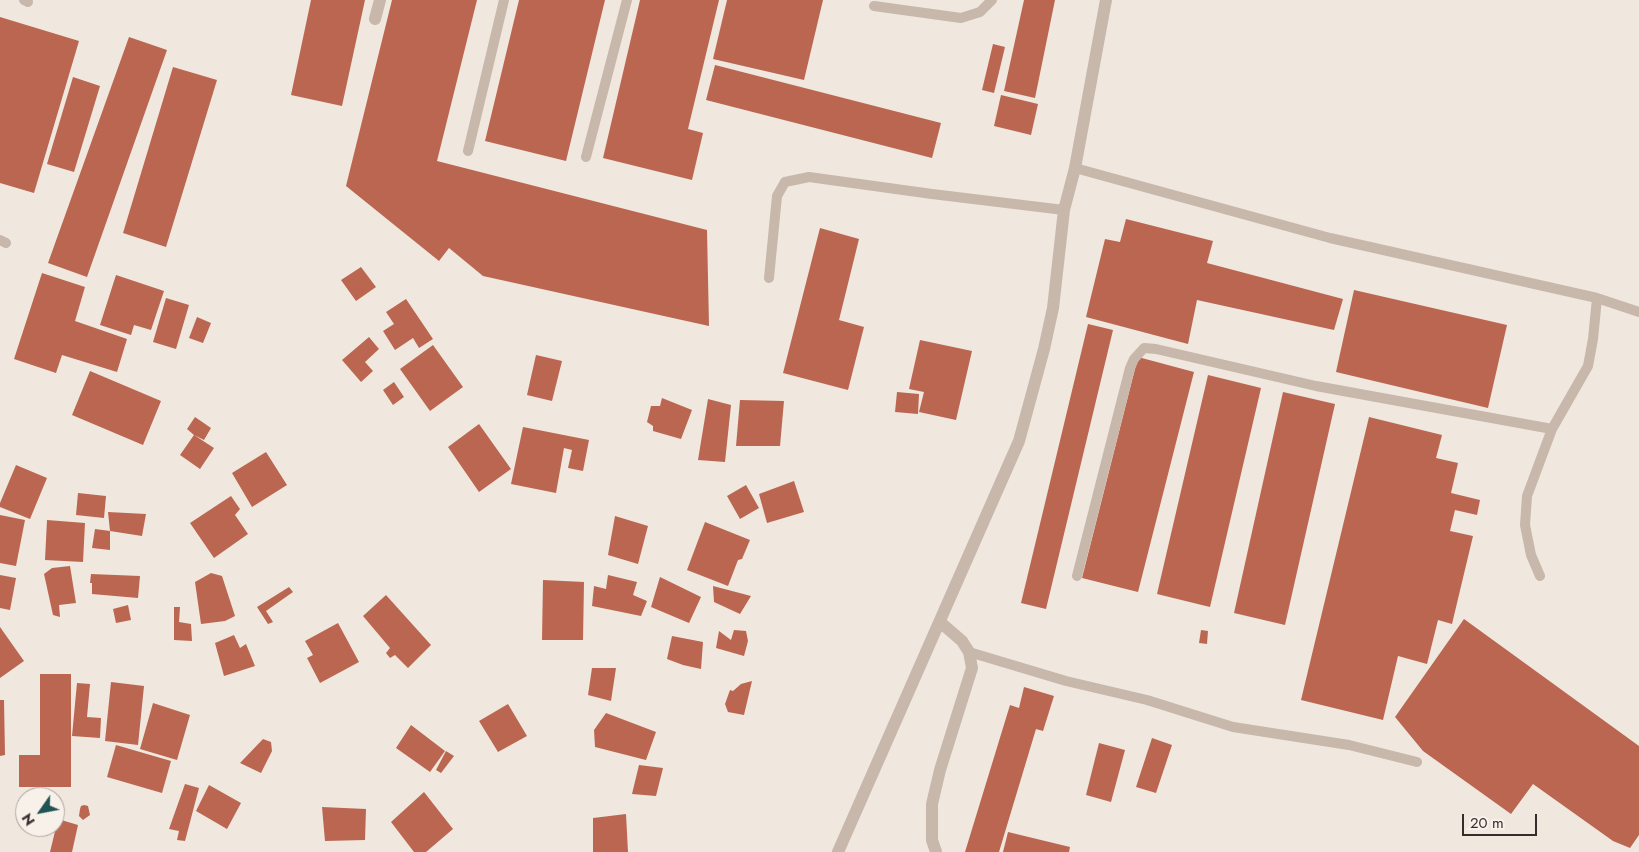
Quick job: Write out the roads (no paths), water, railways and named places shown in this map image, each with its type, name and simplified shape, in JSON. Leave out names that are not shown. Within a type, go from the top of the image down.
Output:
[{"type":"street","points":[[375,19],[380,0]]},
{"type":"street","points":[[838,852],[1019,441],[1053,308],[1064,210],[1075,168],[1106,0]]},
{"type":"street","points":[[936,852],[932,840],[932,804],[940,770],[972,668],[969,652],[962,642],[940,622]]},
{"type":"lane","points":[[468,151],[504,0]]},
{"type":"lane","points":[[586,157],[627,0]]},
{"type":"lane","points":[[874,6],[961,18],[980,12],[992,0]]},
{"type":"lane","points":[[1075,168],[1330,238],[1597,298],[1639,312]]},
{"type":"lane","points":[[769,278],[777,196],[785,182],[809,177],[1064,210]]},
{"type":"lane","points":[[1540,576],[1531,555],[1525,525],[1527,496],[1552,429],[1588,366],[1593,340],[1597,298]]},
{"type":"lane","points":[[1077,576],[1130,368],[1134,359],[1144,348],[1316,386],[1552,429]]},
{"type":"lane","points":[[969,652],[1066,681],[1147,700],[1233,727],[1349,745],[1417,762]]}]
